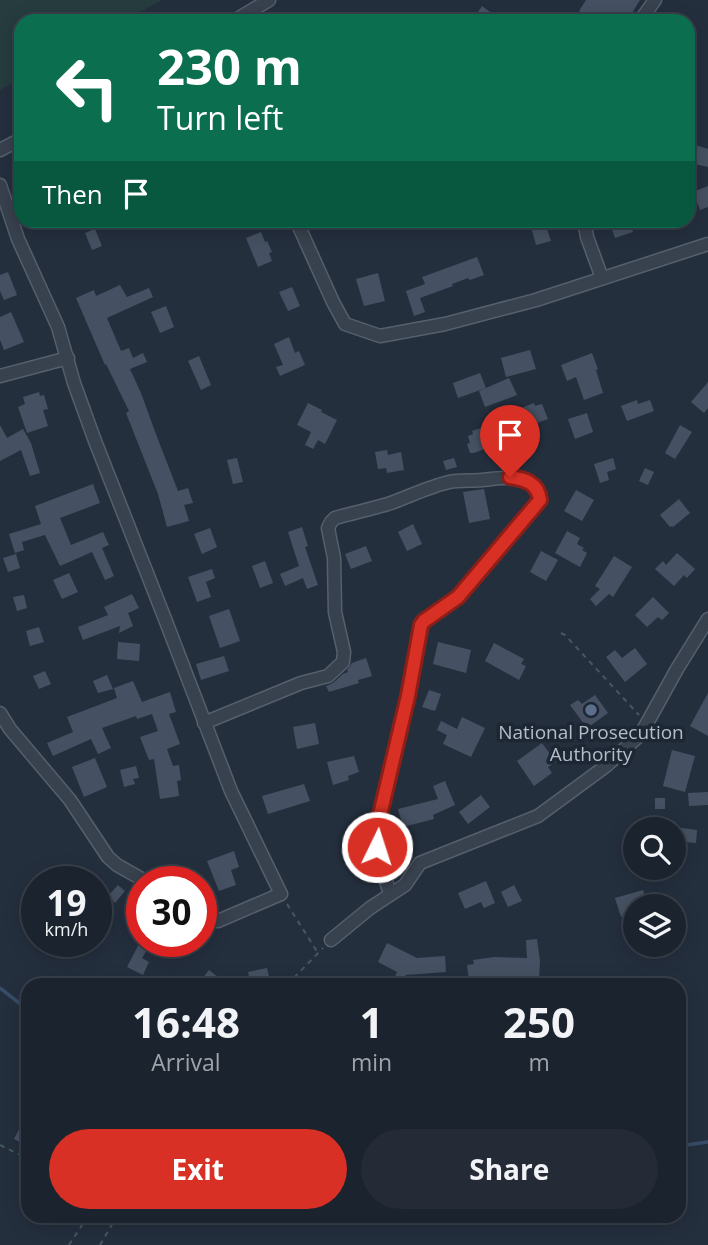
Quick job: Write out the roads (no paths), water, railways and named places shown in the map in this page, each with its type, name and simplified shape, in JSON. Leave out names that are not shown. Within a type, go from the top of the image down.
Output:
[{"type":"street","points":[[246,14],[269,0]]},
{"type":"street","points":[[0,185],[14,227]]},
{"type":"street","points":[[14,228],[58,327],[95,441],[166,619],[230,791],[281,894],[217,920]]},
{"type":"street","points":[[300,228],[345,324],[380,336],[445,324],[536,300],[708,244]]},
{"type":"street","points":[[585,228],[601,278]]},
{"type":"street","points":[[0,376],[68,358]]},
{"type":"street","points":[[204,723],[301,683],[328,676],[342,662],[344,652],[335,612],[334,558],[328,528],[335,518],[387,504],[450,482],[510,477],[522,478],[536,487],[540,495],[538,503],[494,557],[458,597],[421,625],[408,696],[379,819],[377,847],[390,894]]},
{"type":"street","points":[[331,940],[405,885],[420,863],[538,816],[606,766],[641,734],[708,619]]},
{"type":"street","points":[[0,713],[10,729],[70,800],[108,858],[126,871]]},
{"type":"waterway","points":[[0,988],[21,1004]]},
{"type":"waterway","points":[[686,1145],[708,1142]]},
{"type":"place","name":"National Prosecution Authority","points":[[591,710]]}]
